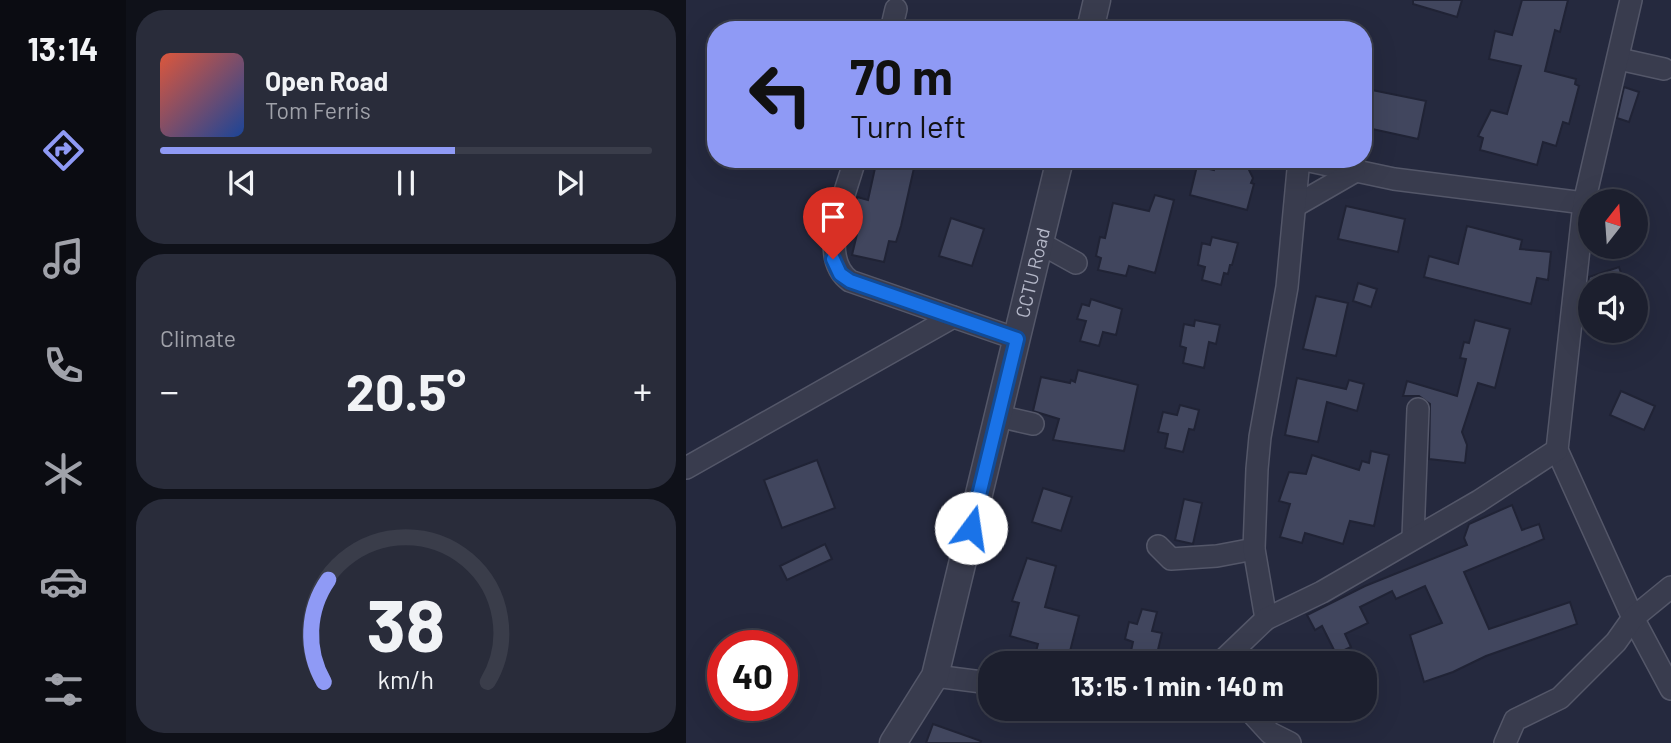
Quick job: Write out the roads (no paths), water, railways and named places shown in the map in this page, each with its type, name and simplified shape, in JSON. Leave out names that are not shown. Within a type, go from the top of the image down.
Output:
[{"type":"street","points":[[1092,21],[1097,0]]},
{"type":"street","points":[[1587,189],[1631,0]]},
{"type":"street","points":[[1619,59],[1664,69]]},
{"type":"street","points":[[853,168],[832,243],[833,259],[840,274],[850,281],[1017,339]]},
{"type":"street","name":"CCTU Road","points":[[893,743],[935,676],[1058,168]]},
{"type":"street","points":[[1266,619],[1254,550],[1260,437],[1282,316],[1299,168]]},
{"type":"street","points":[[1337,168],[1578,202]]},
{"type":"street","points":[[1295,206],[1354,172]]},
{"type":"street","points":[[1040,243],[1076,263]]},
{"type":"street","points":[[1578,258],[1557,450],[1633,618],[1671,689]]},
{"type":"street","points":[[686,468],[953,317]]},
{"type":"street","points":[[1413,537],[1418,409]]},
{"type":"street","points":[[998,416],[1033,424]]},
{"type":"street","points":[[1233,651],[1266,619],[1322,592],[1479,501],[1557,450]]},
{"type":"street","points":[[1158,546],[1171,559],[1254,550]]},
{"type":"street","points":[[1505,743],[1515,720],[1560,698],[1616,642],[1633,618],[1671,587]]},
{"type":"street","points":[[935,676],[978,681]]},
{"type":"street","points":[[1259,721],[1270,733],[1290,743]]}]
